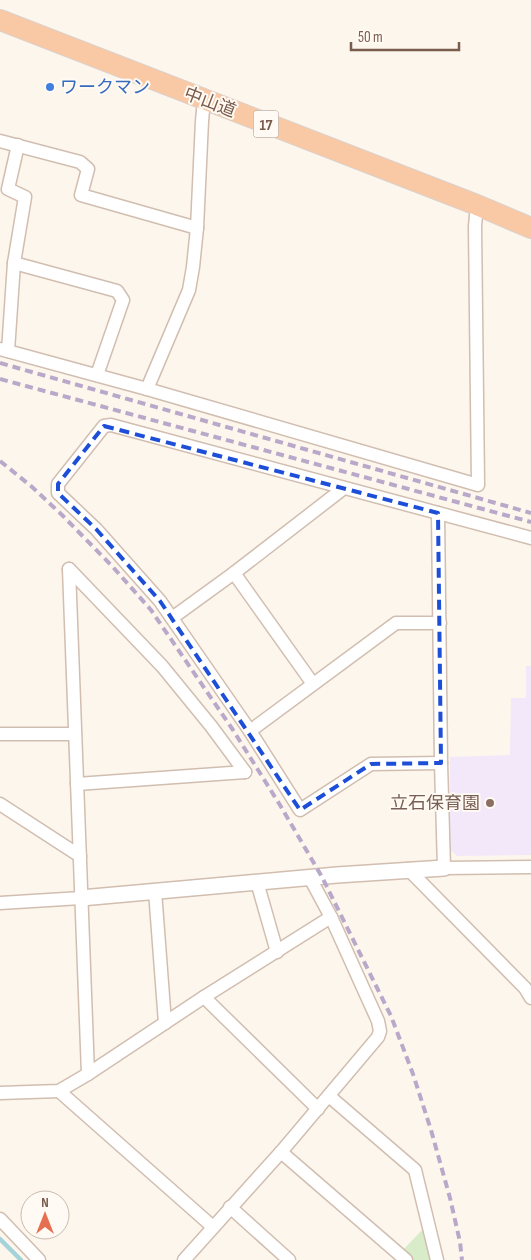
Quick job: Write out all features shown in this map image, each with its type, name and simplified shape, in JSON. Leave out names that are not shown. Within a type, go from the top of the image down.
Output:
[{"type":"highway","name":"中山道","points":[[0,20],[477,205],[531,228]]},
{"type":"street","points":[[147,389],[189,290],[197,228],[204,100]]},
{"type":"street","points":[[0,141],[80,162],[88,169],[81,195],[197,228]]},
{"type":"street","points":[[18,145],[8,189],[25,197],[14,263],[4,350],[147,389],[478,485],[475,226],[477,205]]},
{"type":"street","points":[[14,263],[117,291],[122,300],[97,375]]},
{"type":"street","points":[[441,763],[371,764],[300,810],[250,731],[160,601],[96,529],[58,493],[58,484],[104,426],[111,425],[531,538]]},
{"type":"street","points":[[172,618],[344,488]]},
{"type":"street","points":[[438,513],[444,868]]},
{"type":"street","points":[[77,784],[245,772],[211,726],[162,666],[69,569],[81,898],[88,1074]]},
{"type":"street","points":[[234,573],[313,684]]},
{"type":"street","points":[[250,731],[396,622],[440,623]]},
{"type":"street","points":[[0,734],[75,734]]},
{"type":"street","points":[[0,804],[80,856]]},
{"type":"street","points":[[0,903],[81,898],[408,870],[531,868]]},
{"type":"street","points":[[408,870],[525,988],[531,998]]},
{"type":"street","points":[[184,1260],[318,1109],[378,1037],[380,1031],[378,1021],[331,917],[310,878]]},
{"type":"street","points":[[257,882],[277,952]]},
{"type":"street","points":[[155,891],[165,1023]]},
{"type":"street","points":[[0,1093],[59,1091],[331,917]]},
{"type":"street","points":[[204,997],[318,1109]]},
{"type":"street","points":[[59,1091],[213,1227]]},
{"type":"street","points":[[329,1096],[415,1170],[437,1260]]},
{"type":"street","points":[[281,1152],[406,1260]]},
{"type":"street","points":[[230,1207],[289,1260]]},
{"type":"street","points":[[0,1220],[39,1260]]},
{"type":"highlighted area","points":[[104,426],[438,513],[441,763],[371,764],[300,810],[160,601],[96,529],[58,493],[58,484]]},
{"type":"shaded area","name":"立石保育園","points":[[526,666],[531,666],[531,855],[457,856],[450,850],[450,757],[510,755],[511,698],[526,698]]},
{"type":"green space","points":[[425,1227],[434,1260],[412,1260],[402,1251]]},
{"type":"waterway","points":[[0,1239],[21,1260]]},
{"type":"railway","points":[[0,363],[531,513]]},
{"type":"railway","points":[[0,379],[531,522]]},
{"type":"railway","points":[[0,461],[31,486],[62,515],[112,566],[151,610],[233,730],[322,877],[391,1016],[413,1074],[450,1198],[462,1260]]},
{"type":"place","name":"ワークマン","points":[[50,87]]},
{"type":"place","name":"立石保育園","points":[[490,803]]}]
